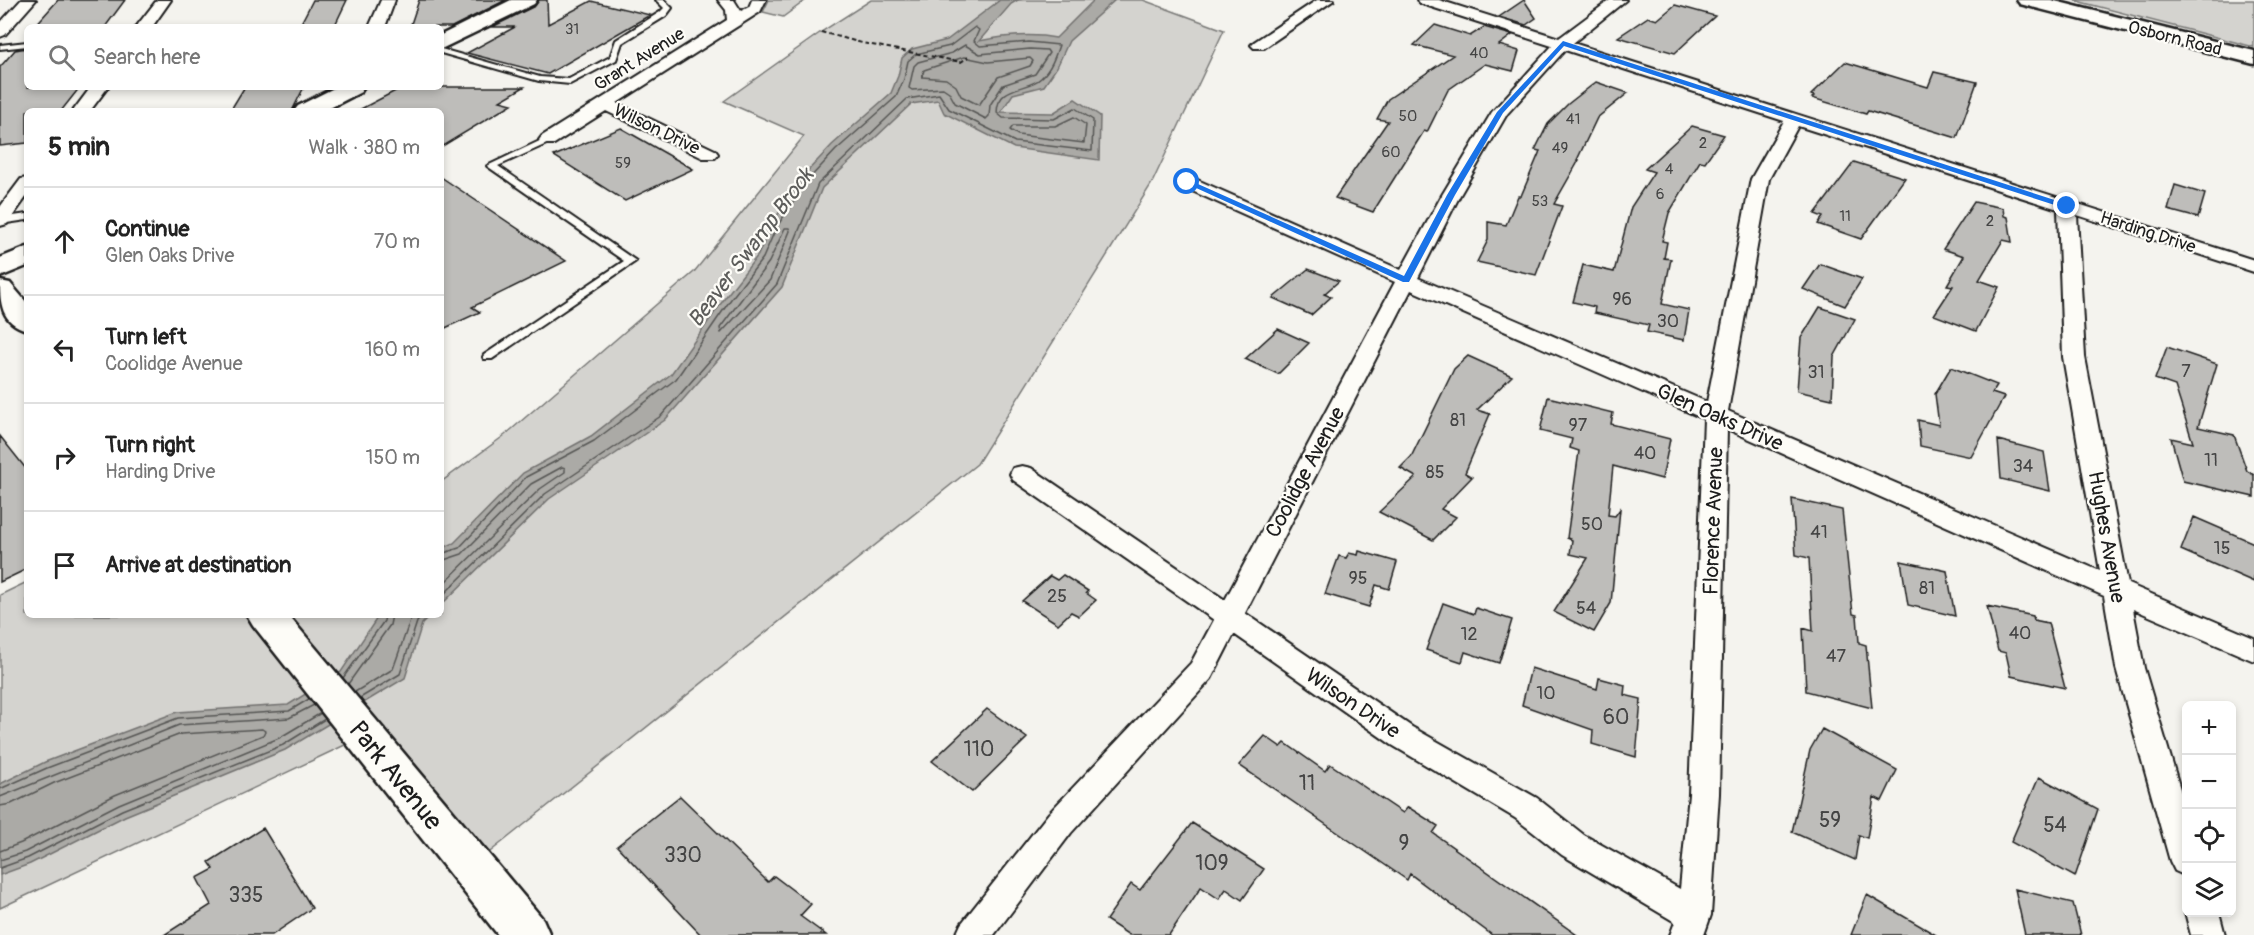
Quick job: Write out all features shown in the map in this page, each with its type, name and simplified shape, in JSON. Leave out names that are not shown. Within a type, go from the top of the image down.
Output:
[{"type":"street","points":[[9,1],[27,0]]},
{"type":"street","points":[[0,32],[27,0]]},
{"type":"street","points":[[146,24],[164,0]]},
{"type":"street","points":[[378,24],[388,0]]},
{"type":"street","points":[[444,42],[527,0]]},
{"type":"street","points":[[725,0],[734,8],[736,15],[734,22]]},
{"type":"street","points":[[1259,45],[1327,0]]},
{"type":"street","name":"Harding Drive","points":[[1424,0],[2254,266]]},
{"type":"street","name":"Coolidge Avenue","points":[[973,935],[1060,823],[1201,671],[1451,195],[1500,112],[1563,43],[1619,0]]},
{"type":"street","name":"Osborn Road","points":[[2027,0],[2254,57]]},
{"type":"street","name":"Grant Avenue","points":[[548,140],[734,22],[755,6]]},
{"type":"street","points":[[83,108],[98,90]]},
{"type":"street","points":[[312,108],[346,90]]},
{"type":"street","name":"Wilson Drive","points":[[605,104],[709,154]]},
{"type":"street","name":"Florence Avenue","points":[[1690,925],[1704,794],[1716,415],[1760,179],[1794,118]]},
{"type":"street","name":"Glen Oaks Drive","points":[[1187,182],[2254,650]]},
{"type":"street","points":[[0,220],[24,187]]},
{"type":"street","name":"Hughes Avenue","points":[[2067,206],[2074,357],[2130,668],[2182,844]]},
{"type":"street","points":[[0,269],[24,257]]},
{"type":"street","points":[[0,289],[24,317]]},
{"type":"street","name":"Wilson Drive","points":[[1022,474],[1402,736],[1526,808],[1573,845],[1690,925]]},
{"type":"street","name":"Park Avenue","points":[[268,618],[527,935]]},
{"type":"street","points":[[2203,917],[2208,935]]},
{"type":"lane","points":[[444,52],[539,79],[570,82],[613,58],[619,42],[663,14],[668,8],[660,0]]},
{"type":"lane","points":[[0,47],[24,44]]},
{"type":"lane","points":[[488,357],[631,261],[491,166],[548,140]]},
{"type":"lane","points":[[0,220],[24,218]]},
{"type":"path","points":[[821,32],[862,43],[962,62]]},
{"type":"path","points":[[956,67],[968,57]]},
{"type":"shaded area","points":[[769,0],[806,0],[783,17],[763,12]]},
{"type":"shaded area","points":[[871,0],[1143,0],[1224,30],[1152,183],[977,464],[471,867],[364,736],[0,908],[0,595],[24,583],[24,618],[444,618],[444,480],[505,435],[694,272],[804,136],[724,101],[821,32]]},
{"type":"shaded area","points":[[2073,0],[2254,0],[2254,47]]},
{"type":"water","points":[[1000,0],[1018,0],[1011,4],[979,41],[1017,36],[1056,38],[1094,0],[1115,0],[1069,41],[1057,67],[1044,86],[1013,94],[1001,112],[1053,113],[1075,99],[1100,116],[1099,160],[1014,148],[944,113],[938,100],[911,104],[822,188],[782,287],[665,420],[549,499],[444,602],[444,548],[454,543],[523,473],[591,436],[671,374],[758,255],[771,225],[802,177],[832,145],[891,93],[902,58],[912,49],[947,40]]},
{"type":"water","points":[[377,618],[428,618],[422,624],[405,678],[285,750],[125,816],[30,864],[0,875],[0,784],[45,762],[177,712],[288,705],[341,672]]},
{"type":"building","points":[[58,0],[125,0],[107,24],[37,24]]},
{"type":"building","points":[[313,0],[347,0],[335,24],[301,24]]},
{"type":"building","points":[[419,0],[506,0],[452,27],[444,27],[444,24],[411,24]]},
{"type":"building","points":[[539,0],[547,0],[548,24],[591,1],[650,15],[548,74],[467,53],[515,27],[492,27],[535,6]]},
{"type":"building","points":[[1524,0],[1536,18],[1526,25],[1499,17]]},
{"type":"building","points":[[1675,5],[1715,16],[1675,53],[1618,37],[1648,17],[1657,20]]},
{"type":"building","points":[[1435,25],[1470,36],[1484,27],[1512,35],[1499,45],[1519,51],[1513,71],[1485,64],[1448,90],[1427,132],[1424,131],[1373,212],[1335,198],[1388,121],[1377,119],[1388,99],[1453,55],[1414,45]]},
{"type":"building","points":[[24,48],[24,90],[78,90],[63,108],[24,108],[24,143],[0,146],[0,67],[15,50]]},
{"type":"building","points":[[1845,62],[1928,87],[1934,72],[1977,82],[1957,138],[1868,111],[1866,114],[1812,98],[1814,96],[1811,95]]},
{"type":"building","points":[[1596,82],[1628,93],[1597,118],[1577,160],[1579,160],[1554,204],[1562,206],[1536,275],[1477,262],[1488,240],[1488,222],[1506,225],[1518,196],[1521,196],[1540,151],[1535,150],[1548,124],[1568,104]]},
{"type":"building","points":[[444,87],[524,87],[500,101],[512,104],[444,145],[444,108],[363,108],[397,90],[444,90]]},
{"type":"building","points":[[243,90],[302,90],[294,108],[232,108]]},
{"type":"building","points":[[1692,126],[1724,135],[1705,162],[1700,161],[1669,213],[1662,241],[1667,242],[1664,258],[1671,259],[1662,304],[1689,310],[1684,340],[1647,332],[1649,325],[1594,313],[1595,307],[1573,302],[1583,265],[1614,272],[1631,207],[1654,172],[1645,169]]},
{"type":"building","points":[[621,128],[693,169],[625,201],[554,156]]},
{"type":"building","points":[[1854,162],[1905,178],[1861,239],[1818,224],[1823,217],[1815,214]]},
{"type":"building","points":[[444,179],[566,261],[472,307],[480,312],[444,329]]},
{"type":"building","points":[[2175,185],[2205,194],[2198,218],[2168,210]]},
{"type":"building","points":[[1974,202],[2003,208],[2004,216],[2008,217],[2012,242],[2003,240],[1979,280],[1999,287],[1976,331],[1934,315],[1953,286],[1947,285],[1964,256],[1943,249]]},
{"type":"building","points":[[1820,264],[1862,279],[1845,306],[1803,289]]},
{"type":"building","points":[[1308,269],[1339,281],[1324,294],[1331,297],[1311,315],[1273,298]]},
{"type":"building","points":[[1820,307],[1855,319],[1834,357],[1832,399],[1797,391],[1801,338]]},
{"type":"building","points":[[1278,329],[1309,343],[1278,374],[1245,359]]},
{"type":"building","points":[[2167,347],[2217,364],[2198,427],[2234,435],[2247,471],[2254,475],[2254,497],[2183,481],[2171,438],[2193,443],[2175,386],[2155,379]]},
{"type":"building","points":[[1468,356],[1512,376],[1477,410],[1490,414],[1465,473],[1472,477],[1441,509],[1456,517],[1433,540],[1379,512],[1416,477],[1400,468],[1411,457],[1454,369]]},
{"type":"building","points":[[1951,367],[1997,385],[1992,393],[2004,397],[1971,457],[1920,446],[1918,420],[1939,425],[1935,394]]},
{"type":"building","points":[[1548,397],[1613,413],[1611,424],[1670,439],[1662,479],[1613,466],[1608,515],[1615,516],[1620,509],[1611,603],[1594,632],[1554,612],[1588,558],[1570,554],[1572,540],[1567,538],[1579,451],[1570,448],[1572,439],[1540,431]]},
{"type":"building","points":[[0,436],[24,466],[24,570],[0,582]]},
{"type":"building","points":[[1998,440],[2044,452],[2050,491],[2001,479]]},
{"type":"building","points":[[1792,499],[1842,510],[1853,614],[1857,615],[1859,643],[1866,645],[1872,708],[1806,691],[1803,628],[1813,631],[1809,558],[1796,555]]},
{"type":"building","points":[[2194,517],[2254,543],[2254,582],[2181,550]]},
{"type":"building","points":[[1359,551],[1397,562],[1389,589],[1376,585],[1369,607],[1325,594],[1339,556],[1346,558],[1349,553],[1358,555]]},
{"type":"building","points":[[1901,561],[1947,571],[1955,616],[1908,605]]},
{"type":"building","points":[[1063,575],[1088,591],[1086,593],[1096,600],[1079,616],[1071,612],[1058,624],[1022,601],[1050,576],[1057,580]]},
{"type":"building","points":[[1443,603],[1474,614],[1476,608],[1512,620],[1499,663],[1465,652],[1462,662],[1426,650]]},
{"type":"building","points":[[1987,606],[2033,616],[2034,620],[2048,623],[2065,688],[2011,676],[2006,653],[1998,651]]},
{"type":"building","points":[[1531,668],[1597,689],[1599,678],[1625,685],[1624,695],[1641,699],[1636,757],[1592,744],[1593,730],[1522,705]]},
{"type":"building","points":[[987,709],[1027,738],[972,792],[932,761]]},
{"type":"building","points":[[1822,729],[1897,770],[1882,801],[1874,797],[1867,838],[1859,835],[1855,860],[1792,832],[1810,750]]},
{"type":"building","points":[[1265,736],[1281,747],[1285,743],[1325,771],[1330,764],[1403,813],[1408,807],[1438,826],[1433,833],[1577,935],[1492,935],[1410,874],[1407,880],[1239,765]]},
{"type":"building","points":[[2039,777],[2098,809],[2075,877],[2011,842]]},
{"type":"building","points":[[680,796],[768,882],[774,876],[811,904],[800,916],[826,935],[701,935],[617,846]]},
{"type":"building","points":[[1192,823],[1264,869],[1242,900],[1226,889],[1219,899],[1201,887],[1169,935],[1129,935],[1106,920],[1131,884],[1140,890]]},
{"type":"building","points":[[263,828],[312,908],[272,935],[164,935],[211,905],[197,878],[214,869],[209,862]]},
{"type":"building","points":[[2015,889],[2073,903],[2081,935],[2025,935]]},
{"type":"building","points":[[1867,895],[1936,935],[1851,935]]},
{"type":"route","points":[[1187,182],[1406,280],[1451,195],[1500,112],[1563,43],[2067,206]]},
{"type":"water label","name":"Beaver Swamp Brook","points":[[750,247]]}]
